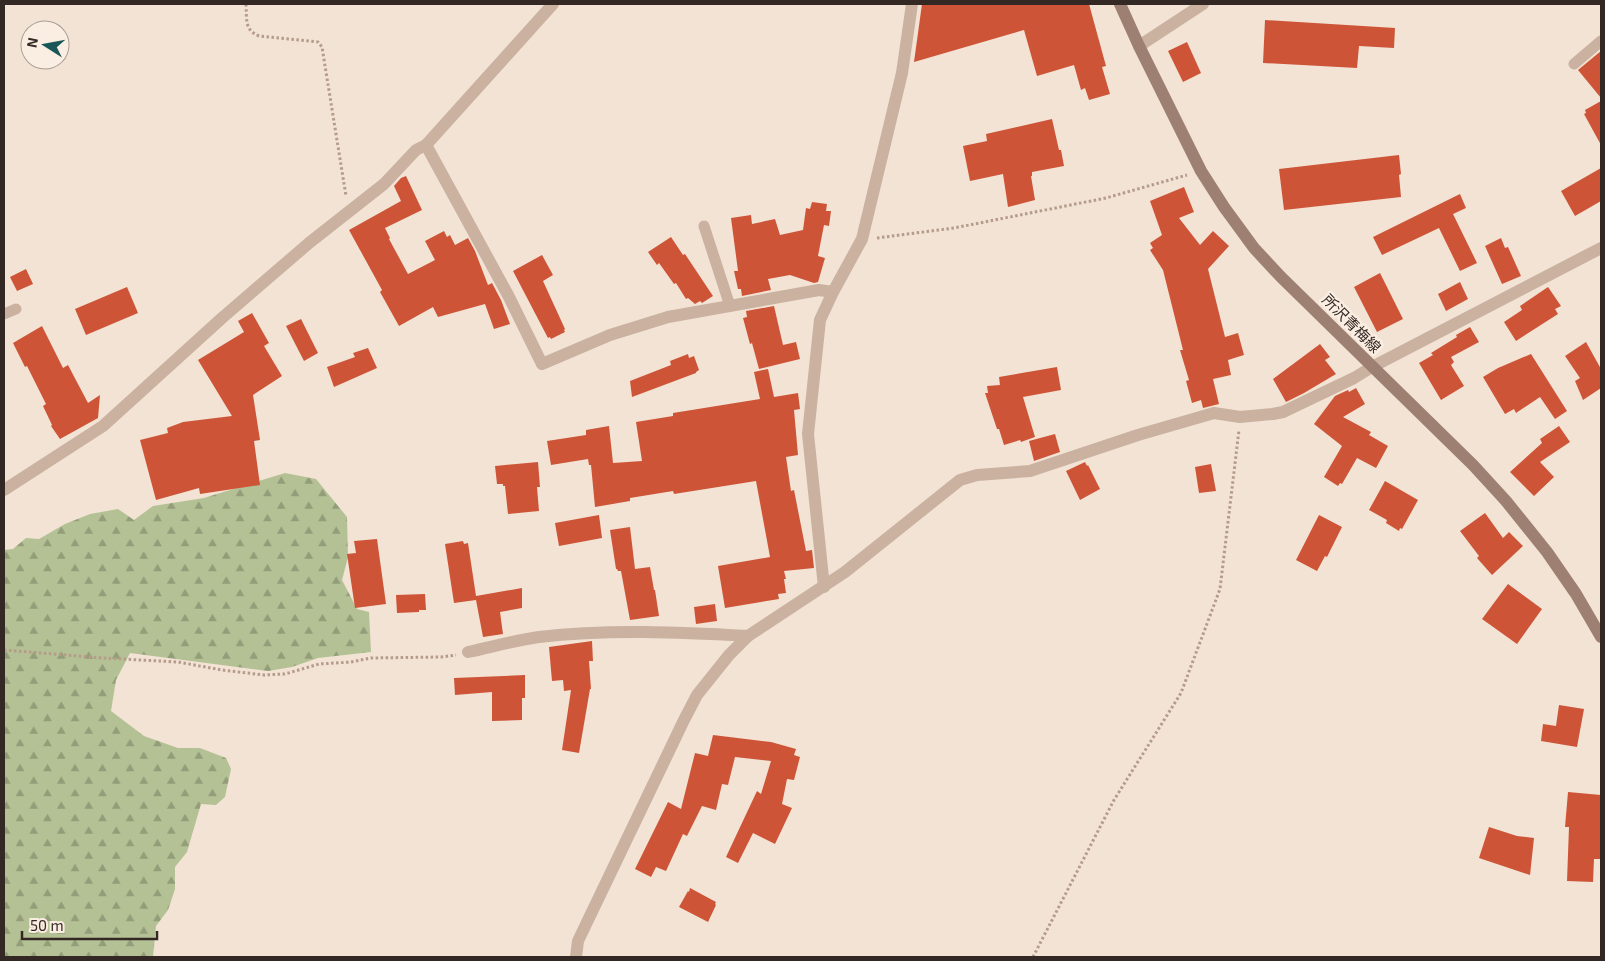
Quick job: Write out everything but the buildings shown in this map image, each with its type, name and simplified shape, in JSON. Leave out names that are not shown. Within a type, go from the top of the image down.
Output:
[{"type":"main road","name":"所沢青梅線","points":[[1120,4],[1201,171],[1254,248],[1506,501],[1547,552],[1576,594],[1601,637]]},
{"type":"street","points":[[4,490],[103,426],[222,318],[309,243],[384,184],[416,150],[426,145],[553,4]]},
{"type":"street","points":[[824,587],[808,434],[820,320],[832,292],[862,240],[902,73],[912,4]]},
{"type":"street","points":[[1139,46],[1203,4]]},
{"type":"street","points":[[426,145],[508,295],[542,364],[610,335],[668,317],[818,290],[832,292]]},
{"type":"street","points":[[576,957],[578,941],[684,720],[703,689],[730,655],[748,636],[824,587],[960,480],[977,475],[1030,471],[1138,435],[1214,413],[1240,417],[1283,412],[1354,378],[1601,248]]},
{"type":"street","points":[[468,652],[537,637],[584,633],[645,632],[748,636]]},
{"type":"lane","points":[[1574,64],[1601,42]]},
{"type":"lane","points":[[704,226],[730,306]]},
{"type":"lane","points":[[4,314],[16,308]]},
{"type":"path","points":[[246,4],[248,28],[252,33],[259,36],[318,42],[322,48],[343,183],[350,211]]},
{"type":"path","points":[[862,240],[954,228],[1106,198],[1201,171]]},
{"type":"path","points":[[1033,957],[1114,800],[1181,693],[1220,589],[1240,417]]},
{"type":"path","points":[[4,650],[178,662],[264,675],[285,674],[318,664],[351,662],[371,658],[441,657],[468,652]]},
{"type":"green space","points":[[285,473],[316,479],[347,517],[348,557],[342,580],[357,609],[369,612],[371,652],[318,658],[292,667],[268,671],[130,653],[116,680],[111,711],[144,736],[178,748],[200,748],[226,758],[231,769],[225,797],[216,805],[201,804],[187,852],[175,867],[175,889],[168,910],[156,926],[153,957],[4,957],[4,550],[13,549],[26,538],[39,539],[65,524],[90,514],[118,509],[134,520],[153,506],[204,498]]}]
